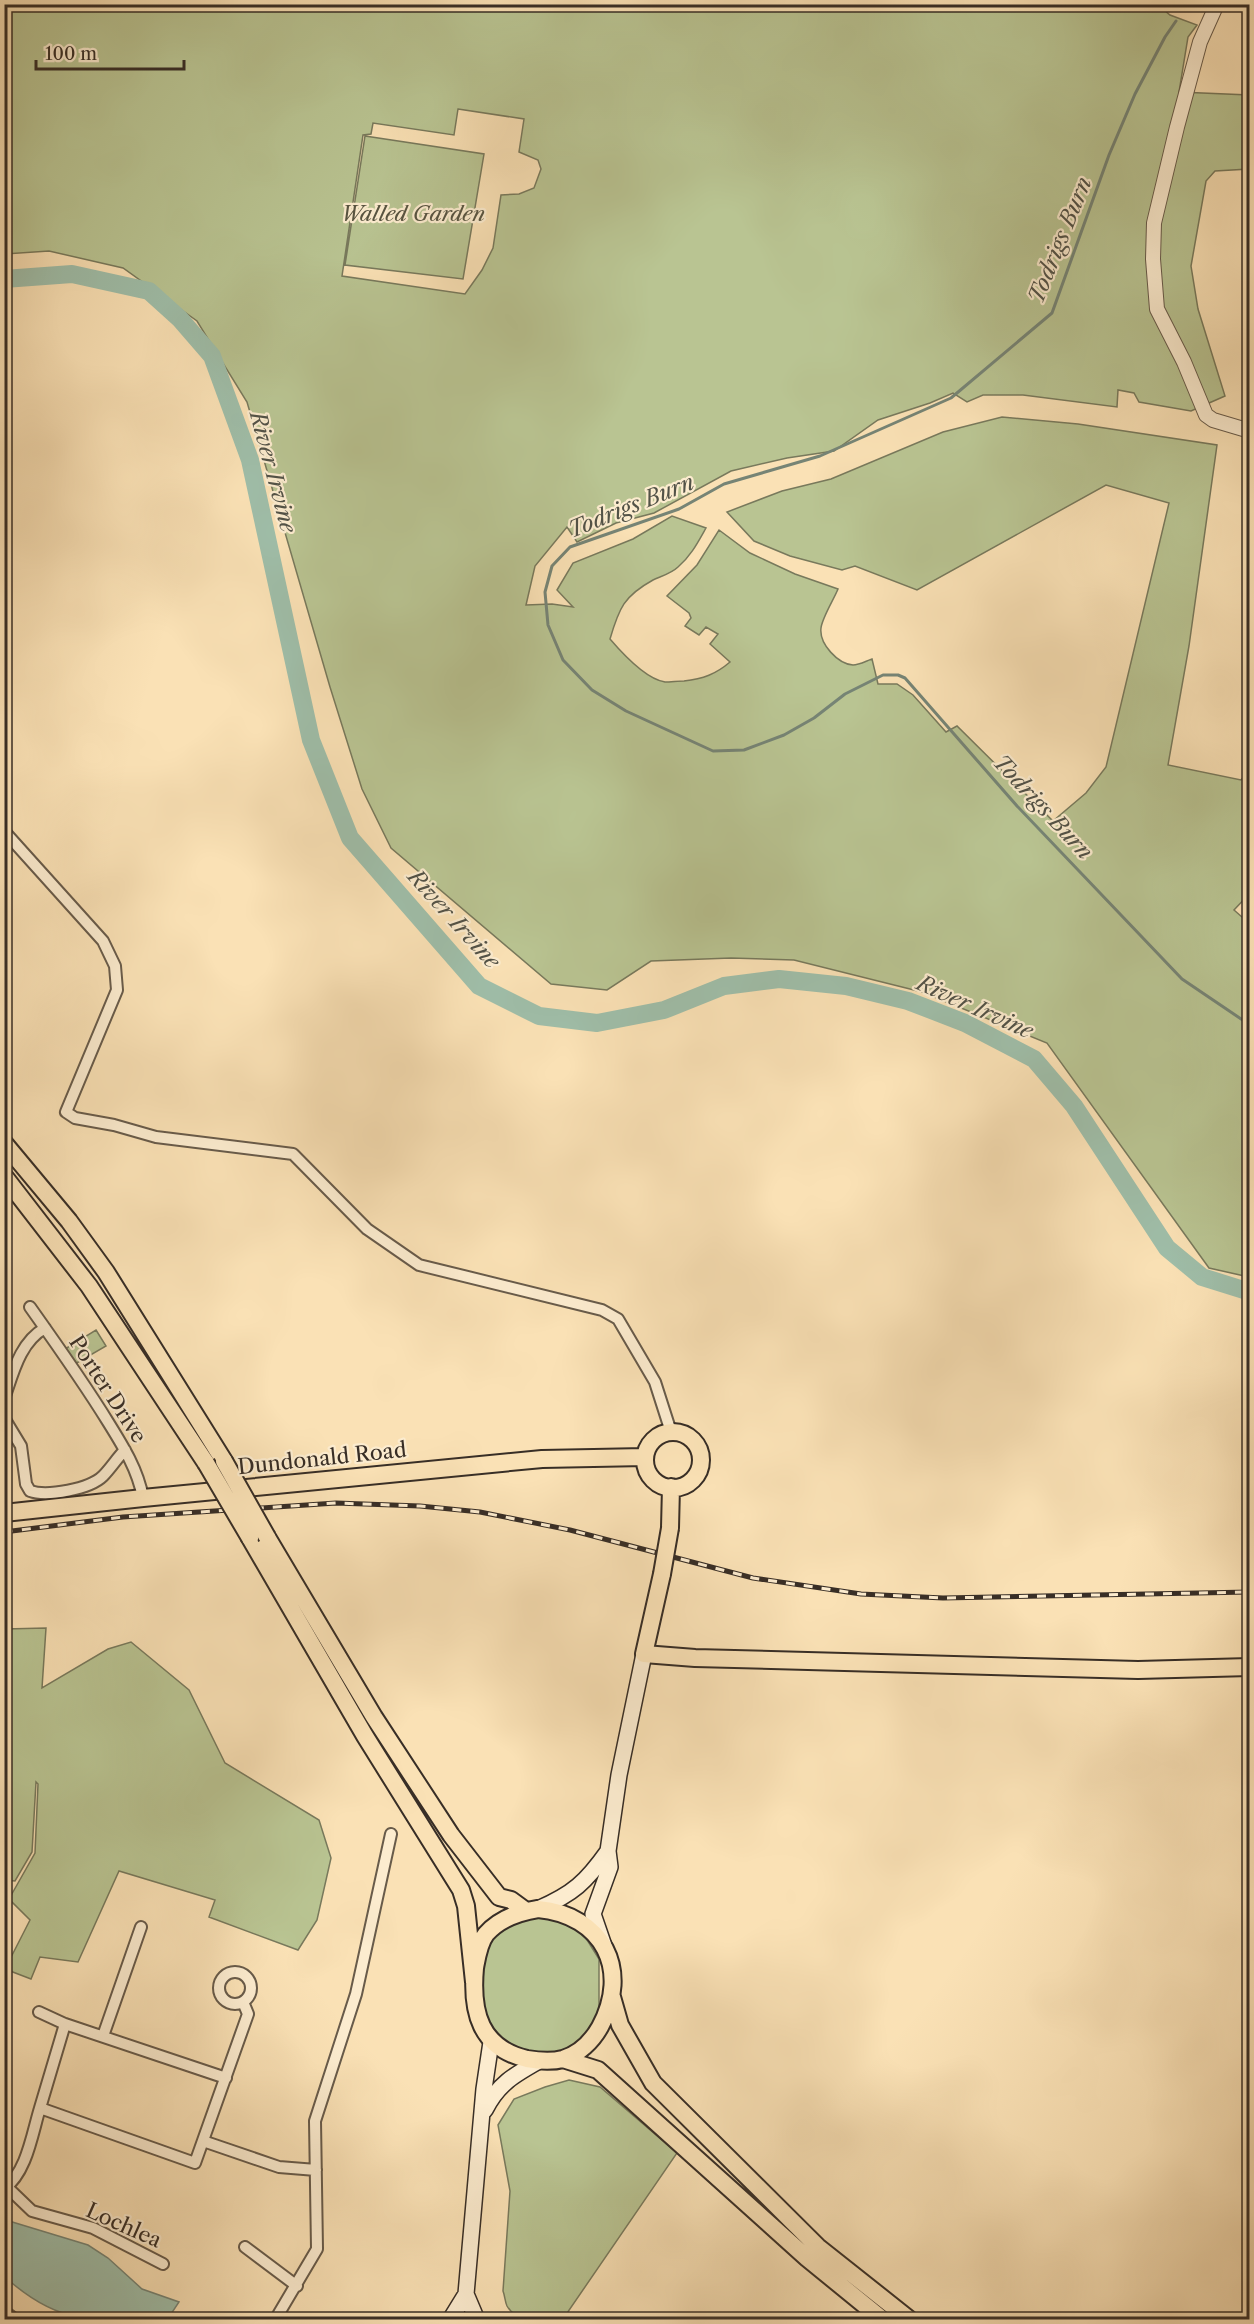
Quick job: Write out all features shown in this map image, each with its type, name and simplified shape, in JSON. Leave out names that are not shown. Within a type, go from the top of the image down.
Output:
[{"type":"main road","points":[[4,1143],[69,1221],[106,1272],[224,1461],[259,1537],[365,1736],[461,1890],[466,1906],[478,2021],[491,2042],[511,2055],[539,2061],[563,2059],[582,2050],[596,2033],[612,1997],[614,1975],[593,1914],[610,1867],[608,1851],[619,1775],[662,1574],[670,1528],[671,1487]]},
{"type":"main road","points":[[4,1176],[89,1286],[206,1463],[259,1537],[451,1835],[499,1897],[532,1910],[555,1911],[570,1916],[596,1934],[605,1948]]},
{"type":"main road","points":[[671,1432],[682,1433],[691,1438],[701,1456],[696,1476],[687,1484],[671,1487],[662,1485],[652,1478],[647,1470],[645,1457],[654,1439],[671,1432]]},
{"type":"main road","name":"Dundonald Road","points":[[4,1513],[542,1459],[645,1457]]},
{"type":"main road","points":[[644,1654],[695,1658],[1138,1670],[1250,1668]]},
{"type":"main road","points":[[474,1982],[477,1955],[485,1935],[501,1921],[564,1898],[593,1872],[608,1851]]},
{"type":"main road","points":[[612,1997],[620,2025],[652,2083],[818,2247],[910,2319]]},
{"type":"main road","points":[[450,2319],[466,2294],[491,2042]]},
{"type":"main road","points":[[563,2059],[598,2070],[807,2258],[883,2319]]},
{"type":"main road","points":[[482,2118],[492,2097],[510,2078],[539,2061]]},
{"type":"main road","points":[[466,2294],[477,2319]]},
{"type":"street","points":[[1217,4],[1200,42],[1178,127],[1154,223],[1153,259],[1157,309],[1184,362],[1206,415],[1213,420],[1250,430]]},
{"type":"street","points":[[4,831],[102,941],[115,966],[117,990],[66,1112],[75,1118],[114,1125],[156,1137],[293,1154],[367,1229],[419,1264],[602,1310],[618,1319],[655,1382],[671,1432]]},
{"type":"street","name":"Porter Drive","points":[[30,1307],[92,1395],[125,1450],[141,1483],[143,1498]]},
{"type":"street","points":[[4,1399],[24,1350],[33,1335],[45,1328]]},
{"type":"street","points":[[4,1418],[21,1446],[26,1484],[30,1491],[40,1495],[92,1485],[105,1474],[125,1450]]},
{"type":"street","points":[[275,2319],[297,2286],[317,2249],[315,2121],[356,1994],[392,1834]]},
{"type":"street","points":[[103,2036],[141,1927]]},
{"type":"street","points":[[40,2108],[195,2163],[248,2014],[243,2002]]},
{"type":"street","points":[[39,2012],[65,2024],[226,2078]]},
{"type":"street","points":[[6,2188],[23,2163],[65,2024]]},
{"type":"street","points":[[203,2141],[279,2167],[316,2170]]},
{"type":"street","name":"Lochlea","points":[[6,2188],[32,2211],[93,2228],[163,2264]]},
{"type":"street","points":[[245,2247],[297,2286]]},
{"type":"street","points":[[4,2311],[16,2319]]},
{"type":"green space","points":[[1157,4],[1170,15],[1197,25],[1188,37],[1179,92],[1249,95],[1249,169],[1215,171],[1206,181],[1191,266],[1198,309],[1225,396],[1191,411],[1139,402],[1134,393],[1118,390],[1117,407],[1023,395],[983,395],[967,402],[953,393],[878,420],[834,451],[787,458],[731,471],[654,513],[616,523],[577,542],[567,527],[535,566],[526,605],[552,604],[573,607],[557,590],[573,563],[633,539],[672,516],[706,528],[683,563],[670,573],[643,586],[629,598],[616,619],[610,639],[635,665],[657,680],[684,681],[709,675],[730,662],[710,644],[718,634],[706,627],[699,635],[685,626],[691,618],[689,613],[667,596],[697,565],[719,530],[750,553],[795,574],[838,589],[821,628],[823,640],[831,652],[847,664],[860,664],[872,659],[878,684],[897,684],[913,695],[946,732],[957,726],[1053,821],[1086,793],[1106,767],[1169,503],[1106,485],[917,590],[855,566],[842,570],[790,556],[754,541],[727,512],[782,491],[831,479],[943,432],[1002,417],[1078,424],[1217,445],[1189,646],[1168,765],[1241,780],[1249,770],[1249,894],[1234,910],[1250,924],[1249,1277],[1209,1268],[1047,1043],[922,992],[794,960],[731,958],[651,961],[607,990],[551,984],[391,848],[362,789],[247,402],[197,321],[123,268],[49,251],[5,254],[5,5]],"holes":[[[458,109],[524,119],[519,152],[538,160],[541,169],[534,188],[519,194],[501,195],[493,248],[482,270],[465,294],[342,276],[363,135],[371,134],[373,123],[454,135]]]},
{"type":"green space","name":"Walled Garden","points":[[365,136],[484,154],[463,279],[345,265]]},
{"type":"green space","points":[[96,1330],[106,1346],[75,1364],[65,1349]]},
{"type":"green space","points":[[46,1628],[42,1688],[108,1649],[131,1642],[189,1690],[225,1763],[319,1820],[331,1858],[317,1920],[298,1950],[209,1917],[215,1900],[119,1871],[78,1962],[40,1957],[31,1979],[5,1969],[30,1920],[9,1899],[35,1853],[38,1784],[36,1782],[32,1852],[15,1881],[5,1880],[5,1629]]},
{"type":"green space","points":[[534,1918],[558,1919],[584,1935],[599,1959],[599,2022],[571,2049],[544,2056],[516,2052],[488,2023],[480,1986],[482,1951],[505,1926]]},
{"type":"green space","points":[[569,2080],[600,2087],[677,2153],[563,2319],[532,2320],[512,2312],[506,2304],[503,2291],[510,2191],[498,2125],[514,2099]]},
{"type":"shaded area","points":[[9,2221],[88,2245],[108,2258],[142,2289],[179,2302],[171,2314],[124,2314],[89,2318],[68,2315],[48,2307],[5,2277],[5,2222]]},
{"type":"waterway","name":"Todrigs Burn","points":[[1185,9],[1188,4]]},
{"type":"waterway","name":"Todrigs Burn","points":[[1176,21],[1135,94],[1109,155],[1052,313],[951,398],[820,456],[724,484],[679,509],[570,547],[552,566],[545,592],[548,625],[563,660],[592,690],[626,711],[713,751],[744,750],[784,735],[814,718],[845,694],[883,675],[898,675],[905,678],[1017,806],[1182,979],[1250,1025]]},
{"type":"waterway","name":"River Irvine","points":[[4,279],[72,274],[149,291],[180,319],[212,356],[250,460],[311,740],[350,838],[479,986],[539,1016],[597,1023],[664,1010],[724,986],[779,979],[846,986],[908,1001],[965,1023],[1034,1059],[1074,1106],[1167,1248],[1202,1277],[1250,1292]]},
{"type":"railway","points":[[4,1532],[123,1517],[336,1503],[420,1506],[480,1512],[570,1530],[753,1578],[861,1594],[943,1598],[1250,1592]]}]
